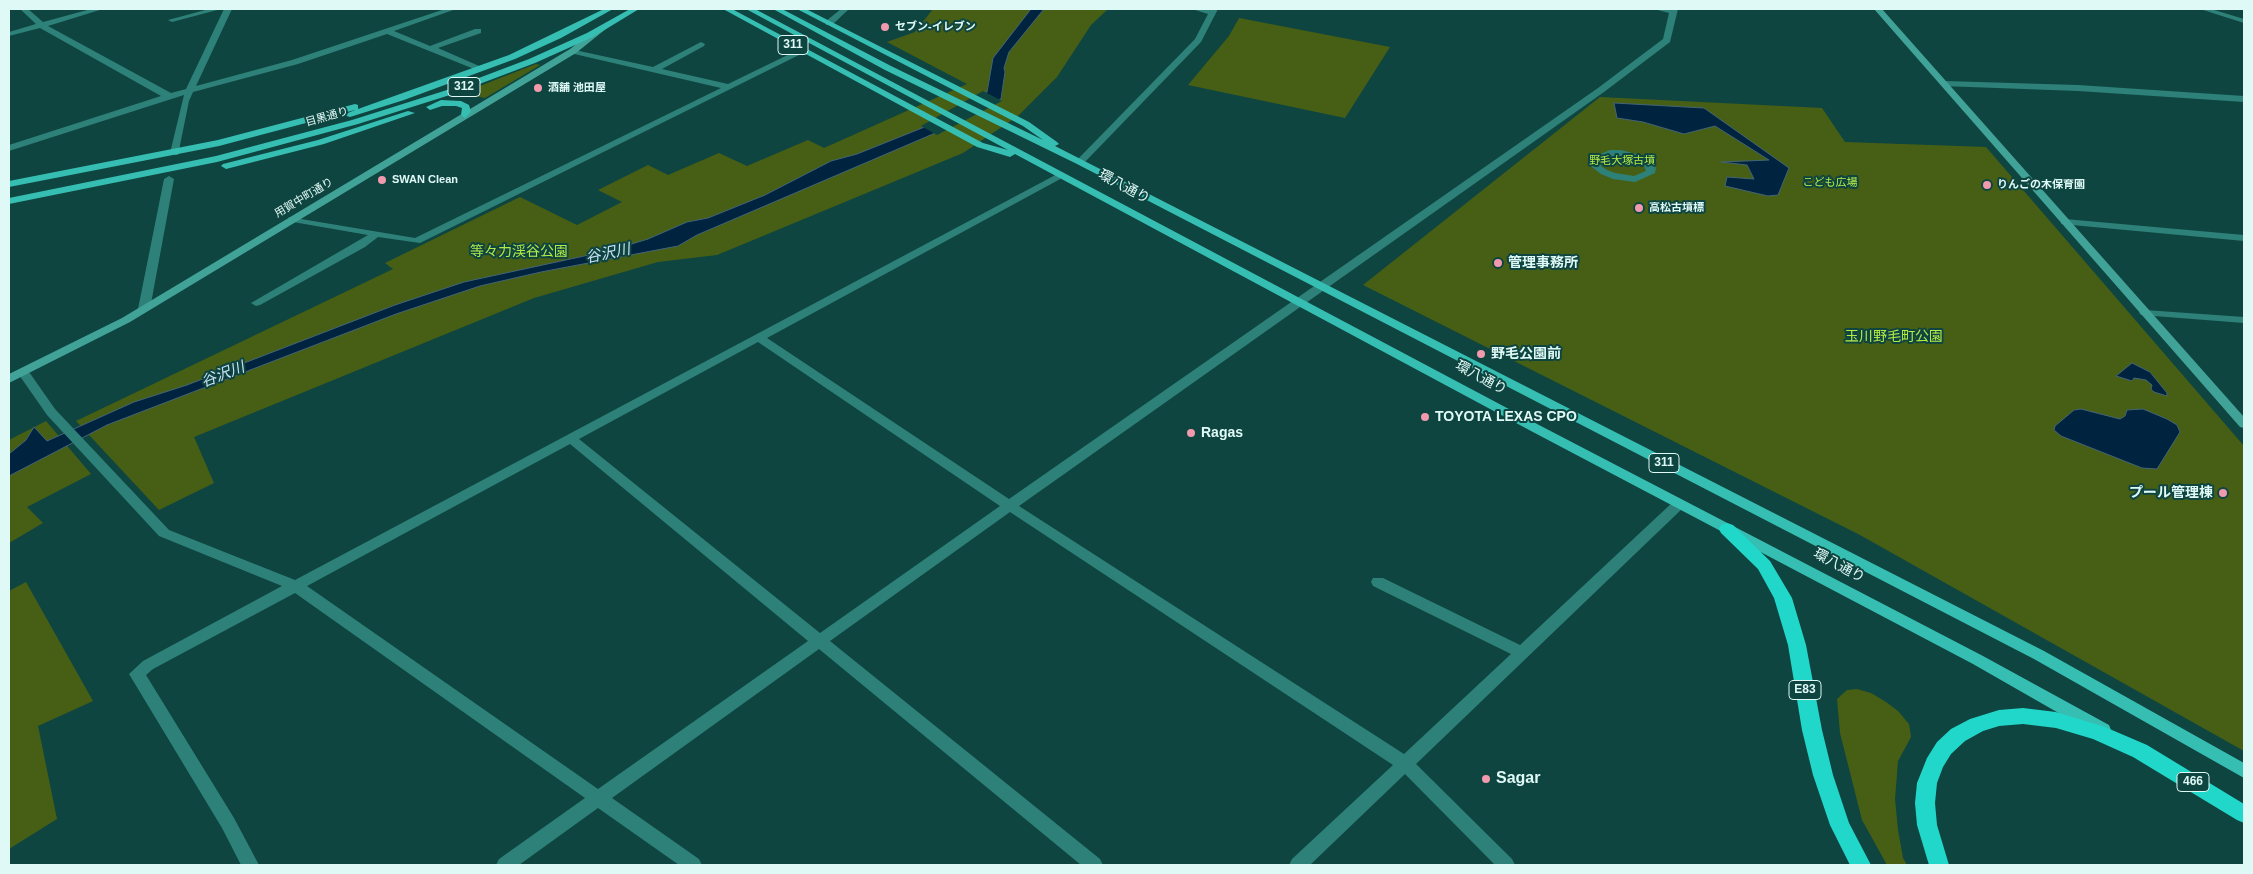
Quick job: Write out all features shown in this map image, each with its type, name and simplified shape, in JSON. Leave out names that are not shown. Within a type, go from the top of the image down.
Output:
[{"type":"highway","name":"E83","points":[[1727,529],[1764,565],[1783,598],[1797,645],[1812,730],[1823,775],[1840,825],[1861,865]]},
{"type":"highway","points":[[1939,865],[1927,825],[1925,803],[1927,782],[1941,752],[1958,735],[1977,725],[1999,718],[2023,716],[2056,720],[2098,733],[2140,751]]},
{"type":"highway","name":"環八通り","points":[[2140,751],[2244,814]]},
{"type":"main road","name":"目黒通り","points":[[9,193],[157,165],[279,139],[482,69],[536,47],[610,9]]},
{"type":"main road","name":"目黒通り","points":[[9,201],[156,173],[279,139],[395,110],[532,61],[605,27],[635,9]]},
{"type":"main road","name":"311","points":[[726,9],[980,145],[1034,162]]},
{"type":"main road","name":"環八通り","points":[[750,9],[1679,504],[1978,660],[2140,751]]},
{"type":"main road","name":"環八通り","points":[[777,9],[888,68],[1080,162],[2039,655],[2165,724],[2244,772]]},
{"type":"main road","name":"311","points":[[801,9],[1026,124],[1080,162]]},
{"type":"main road","points":[[9,184],[175,153],[263,132],[396,94],[437,85]]},
{"type":"main road","points":[[404,116],[432,98]]},
{"type":"main road","points":[[395,110],[441,103],[463,104],[468,109],[465,115]]},
{"type":"main road","points":[[9,209],[169,179],[297,148],[441,103]]},
{"type":"street","points":[[24,9],[41,25],[163,94],[187,97],[452,9]]},
{"type":"street","points":[[9,34],[99,9]]},
{"type":"street","points":[[172,20],[217,9]]},
{"type":"street","points":[[175,153],[187,97],[228,9]]},
{"type":"street","points":[[829,23],[845,9]]},
{"type":"street","points":[[1080,162],[1198,40],[1213,11],[1196,9]]},
{"type":"street","points":[[504,865],[1009,506],[1601,90],[1667,40],[1674,10],[1658,9]]},
{"type":"street","points":[[1878,9],[2244,424]]},
{"type":"street","points":[[2204,9],[2244,21]]},
{"type":"street","name":"用賀中町通り","points":[[9,379],[107,331],[573,50],[605,27]]},
{"type":"street","points":[[387,31],[482,69]]},
{"type":"street","points":[[431,48],[478,31]]},
{"type":"street","points":[[654,70],[701,44]]},
{"type":"street","points":[[573,50],[730,87]]},
{"type":"street","points":[[293,219],[416,241],[803,50]]},
{"type":"street","points":[[1945,84],[2078,88],[2244,99]]},
{"type":"street","points":[[9,148],[170,96]]},
{"type":"street","points":[[1610,152],[1641,158],[1651,168],[1650,173],[1644,177],[1624,178],[1608,174],[1597,168],[1594,162],[1596,158],[1610,152]]},
{"type":"street","points":[[250,865],[228,823],[137,674],[148,665],[1062,175]]},
{"type":"street","points":[[144,309],[169,179]]},
{"type":"street","points":[[2064,222],[2244,238]]},
{"type":"street","points":[[256,303],[361,245],[376,234]]},
{"type":"street","points":[[2145,313],[2244,320]]},
{"type":"street","points":[[759,338],[1009,506],[1388,751],[1419,776],[1506,865]]},
{"type":"street","points":[[23,372],[51,412],[164,533],[302,583],[693,865]]},
{"type":"street","points":[[570,439],[1094,865]]},
{"type":"street","points":[[1298,865],[1679,504]]},
{"type":"street","points":[[1378,582],[1521,652]]},
{"type":"green space","name":"等々力渓谷公園","points":[[933,9],[1108,9],[1091,25],[1057,77],[1018,116],[963,153],[717,255],[658,262],[534,298],[194,437],[214,483],[159,510],[76,421],[393,269],[385,263],[520,197],[577,225],[622,202],[598,190],[648,165],[668,175],[719,153],[747,166],[808,140],[824,148],[967,84],[887,42],[915,32]]},
{"type":"green space","points":[[1239,18],[1390,47],[1345,118],[1188,85],[1229,36]]},
{"type":"green space","points":[[536,64],[540,65],[485,98],[462,93]]},
{"type":"green space","name":"玉川野毛町公園","points":[[1600,97],[1822,108],[1845,142],[1986,147],[2244,446],[2244,751],[1860,535],[1363,285]]},
{"type":"green space","points":[[46,421],[91,474],[27,507],[43,523],[9,543],[9,440]]},
{"type":"green space","points":[[26,582],[93,701],[38,726],[57,819],[9,849],[9,591]]},
{"type":"green space","points":[[1857,689],[1871,693],[1886,702],[1898,711],[1909,724],[1911,737],[1898,761],[1895,799],[1903,858],[1907,865],[1887,865],[1862,820],[1840,733],[1837,699],[1847,690]]},
{"type":"water","name":"谷沢川","points":[[1031,9],[1044,9],[1009,52],[1004,68],[1001,99],[933,134],[697,235],[678,246],[541,272],[480,286],[396,314],[107,425],[9,476],[9,454],[26,440],[34,427],[47,441],[134,402],[187,385],[395,305],[464,282],[612,250],[648,239],[687,222],[708,218],[765,195],[831,161],[857,154],[922,128],[987,92],[993,58]]},
{"type":"water","points":[[1614,103],[1704,108],[1789,168],[1778,195],[1768,196],[1725,186],[1727,177],[1754,179],[1747,165],[1721,162],[1769,160],[1715,126],[1684,134],[1643,122],[1617,118]]},
{"type":"water","points":[[2132,363],[2150,372],[2167,393],[2167,396],[2154,392],[2151,389],[2152,385],[2146,380],[2134,378],[2132,381],[2116,376]]},
{"type":"water","points":[[2081,409],[2120,419],[2125,416],[2127,410],[2143,409],[2177,425],[2180,432],[2157,469],[2142,468],[2061,436],[2054,430],[2055,426],[2074,410]]},
{"type":"pier","points":[[983,91],[1002,101],[937,135],[921,126]]},
{"type":"place","name":"セブン-イレブン","points":[[885,27]]},
{"type":"place","name":"酒舗 池田屋","points":[[538,88]]},
{"type":"place","name":"SWAN Clean","points":[[382,180]]},
{"type":"place","name":"りんごの木保育園","points":[[1987,185]]},
{"type":"place","name":"高松古墳標","points":[[1639,208]]},
{"type":"place","name":"管理事務所","points":[[1498,263]]},
{"type":"place","name":"野毛公園前","points":[[1481,354]]},
{"type":"place","name":"TOYOTA LEXAS CPO","points":[[1425,417]]},
{"type":"place","name":"Ragas","points":[[1191,433]]},
{"type":"place","name":"プール管理棟","points":[[2223,493]]},
{"type":"place","name":"Sagar","points":[[1486,779]]},
{"type":"park label","name":"野毛大塚古墳","points":[[1622,161]]},
{"type":"park label","name":"こども広場","points":[[1830,183]]}]
